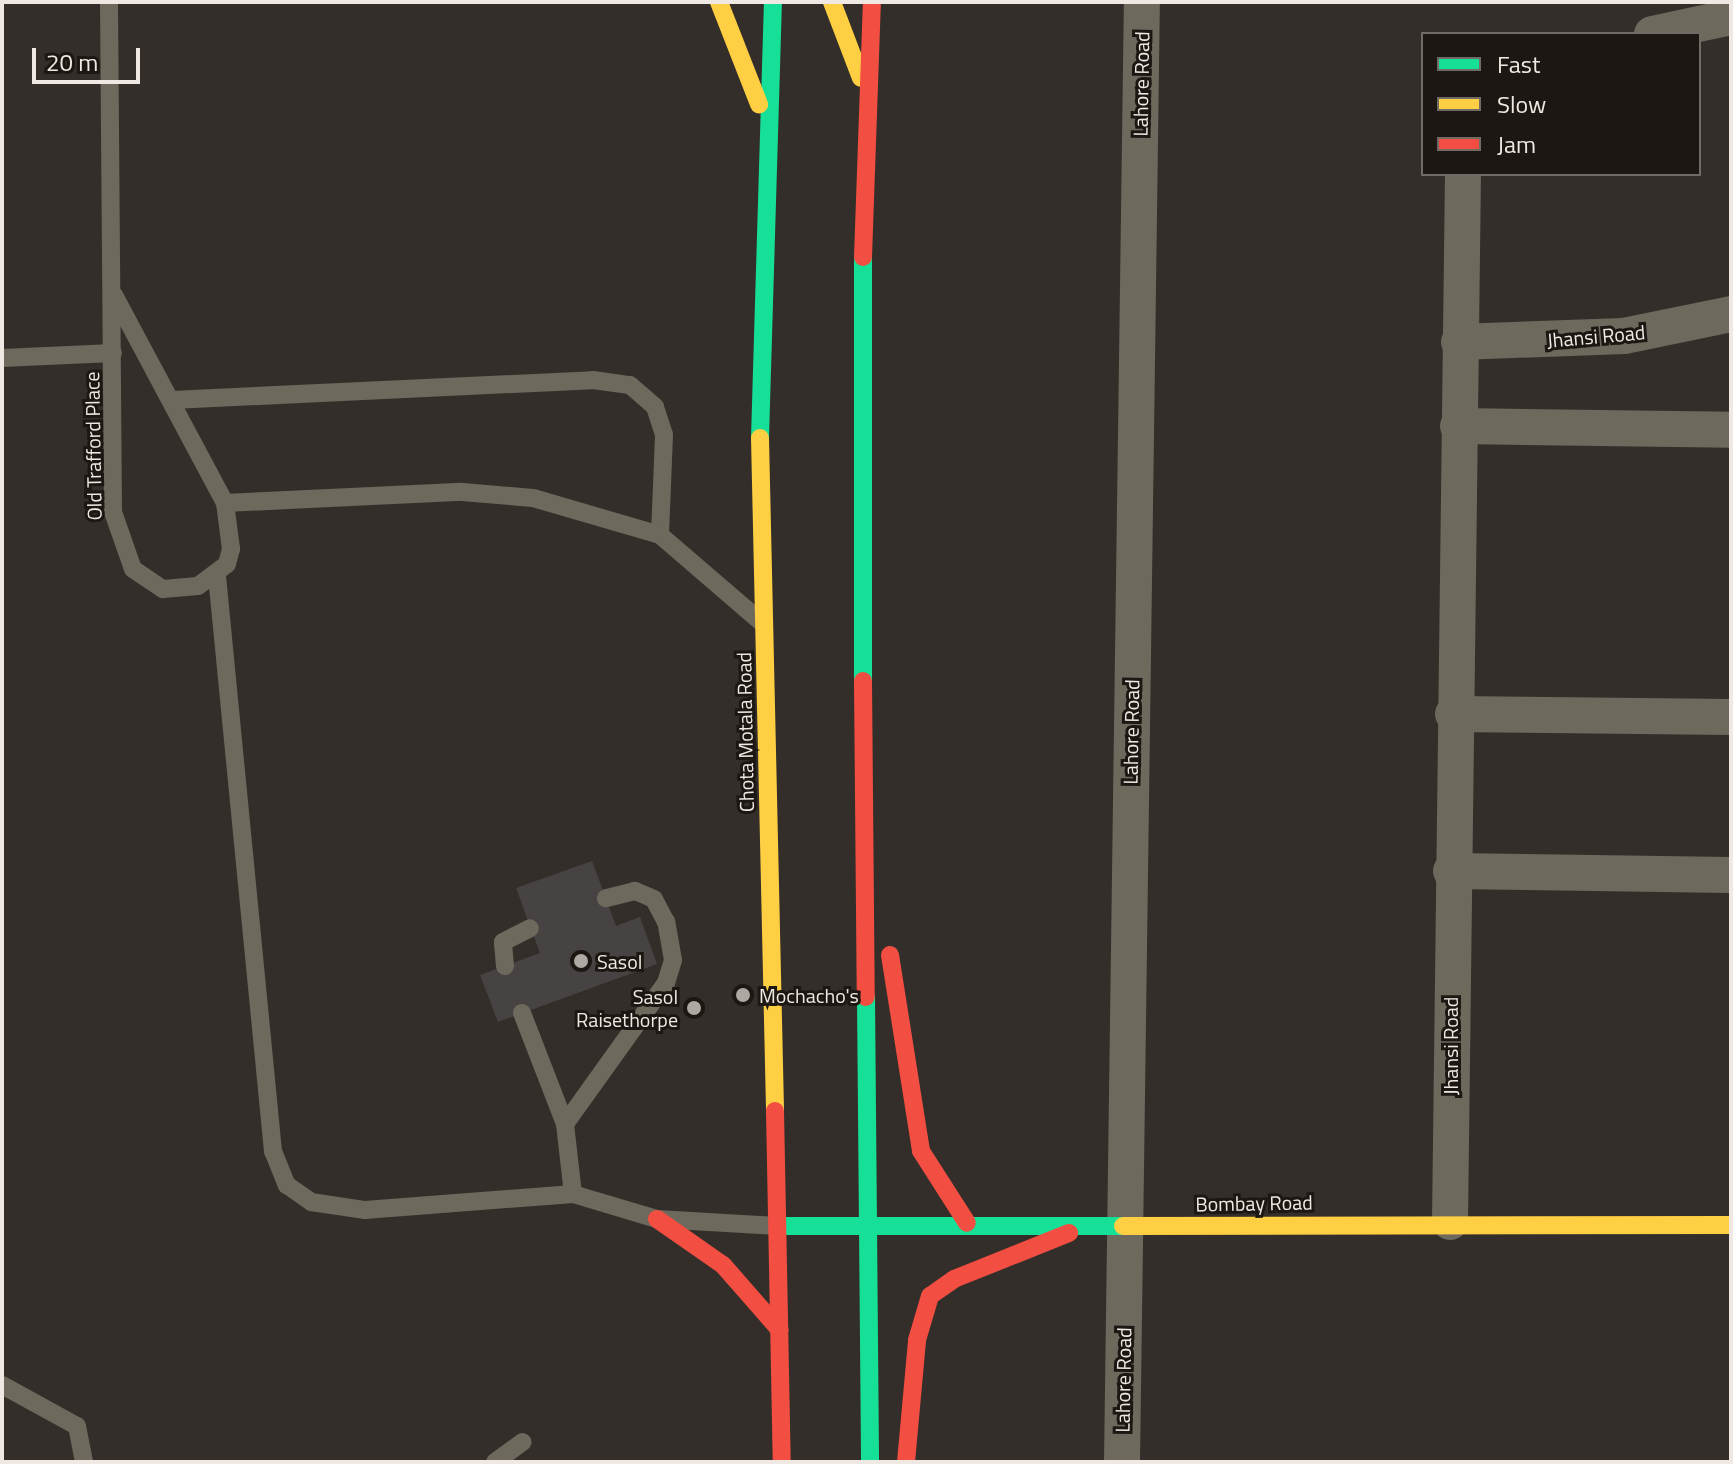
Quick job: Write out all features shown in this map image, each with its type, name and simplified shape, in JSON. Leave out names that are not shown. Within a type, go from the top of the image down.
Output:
[{"type":"street","points":[[719,2],[766,125]]},
{"type":"street","name":"Chota Motala Road","points":[[773,2],[766,125],[759,381],[782,1462]]},
{"type":"street","points":[[832,2],[869,104]]},
{"type":"street","points":[[870,1462],[860,331],[872,2]]},
{"type":"street","name":"Lahore Road","points":[[1122,1462],[1142,2]]},
{"type":"street","points":[[1661,32],[1731,17]]},
{"type":"street","name":"Jhansi Road","points":[[1450,1222],[1451,871],[1463,176]]},
{"type":"street","name":"Jhansi Road","points":[[1459,342],[1624,336],[1731,314]]},
{"type":"street","points":[[1458,426],[1731,430]]},
{"type":"street","points":[[1453,714],[1731,717]]},
{"type":"street","points":[[1451,871],[1731,875]]},
{"type":"street","points":[[865,877],[889,947],[921,1151],[967,1223]]},
{"type":"street","points":[[657,1219],[723,1265],[780,1330]]},
{"type":"street","name":"Bombay Road","points":[[778,1226],[967,1223],[1126,1227],[1450,1222],[1731,1225]]},
{"type":"street","points":[[906,1462],[917,1340],[930,1296],[954,1279],[1082,1227]]},
{"type":"lane","name":"Old Trafford Place","points":[[109,2],[106,185],[114,295],[113,512],[124,556],[133,569],[163,589],[181,590],[217,576],[231,549],[225,503],[114,295]]},
{"type":"lane","points":[[2,358],[113,353]]},
{"type":"lane","points":[[172,400],[593,380],[630,385],[655,407],[664,435],[660,535]]},
{"type":"lane","points":[[225,503],[495,493],[576,508],[660,535],[765,625]]},
{"type":"lane","points":[[217,576],[273,1151],[287,1185],[311,1202],[365,1210],[573,1194],[657,1219],[778,1226]]},
{"type":"lane","points":[[565,1124],[661,992],[673,960],[666,922],[654,899],[635,891],[606,898]]},
{"type":"lane","points":[[505,966],[503,942],[530,928]]},
{"type":"lane","points":[[522,1013],[565,1124],[573,1194]]},
{"type":"lane","points":[[2,1385],[77,1426],[84,1462]]},
{"type":"lane","points":[[495,1462],[523,1442]]},
{"type":"building","points":[[592,861],[616,926],[640,917],[657,964],[498,1022],[480,975],[540,953],[516,888]]},
{"type":"traffic: fast","points":[[760,438],[773,2]]},
{"type":"traffic: fast","points":[[863,257],[863,681]]},
{"type":"traffic: fast","points":[[866,997],[870,1462]]},
{"type":"traffic: fast","points":[[778,1226],[1123,1226]]},
{"type":"traffic: slow","points":[[719,2],[759,104]]},
{"type":"traffic: slow","points":[[832,2],[861,78]]},
{"type":"traffic: slow","points":[[760,438],[775,1111]]},
{"type":"traffic: slow","points":[[1123,1226],[1731,1225]]},
{"type":"traffic: jam","points":[[863,257],[872,2]]},
{"type":"traffic: jam","points":[[863,681],[866,997]]},
{"type":"traffic: jam","points":[[890,955],[921,1151],[967,1223]]},
{"type":"traffic: jam","points":[[775,1111],[782,1462]]},
{"type":"traffic: jam","points":[[657,1219],[723,1265],[780,1330]]},
{"type":"traffic: jam","points":[[906,1462],[917,1340],[930,1296],[954,1279],[1069,1233]]},
{"type":"place","name":"Sasol","points":[[581,961]]},
{"type":"place","name":"Mochacho's","points":[[743,995]]},
{"type":"place","name":"Sasol Raisethorpe","points":[[694,1008]]}]
